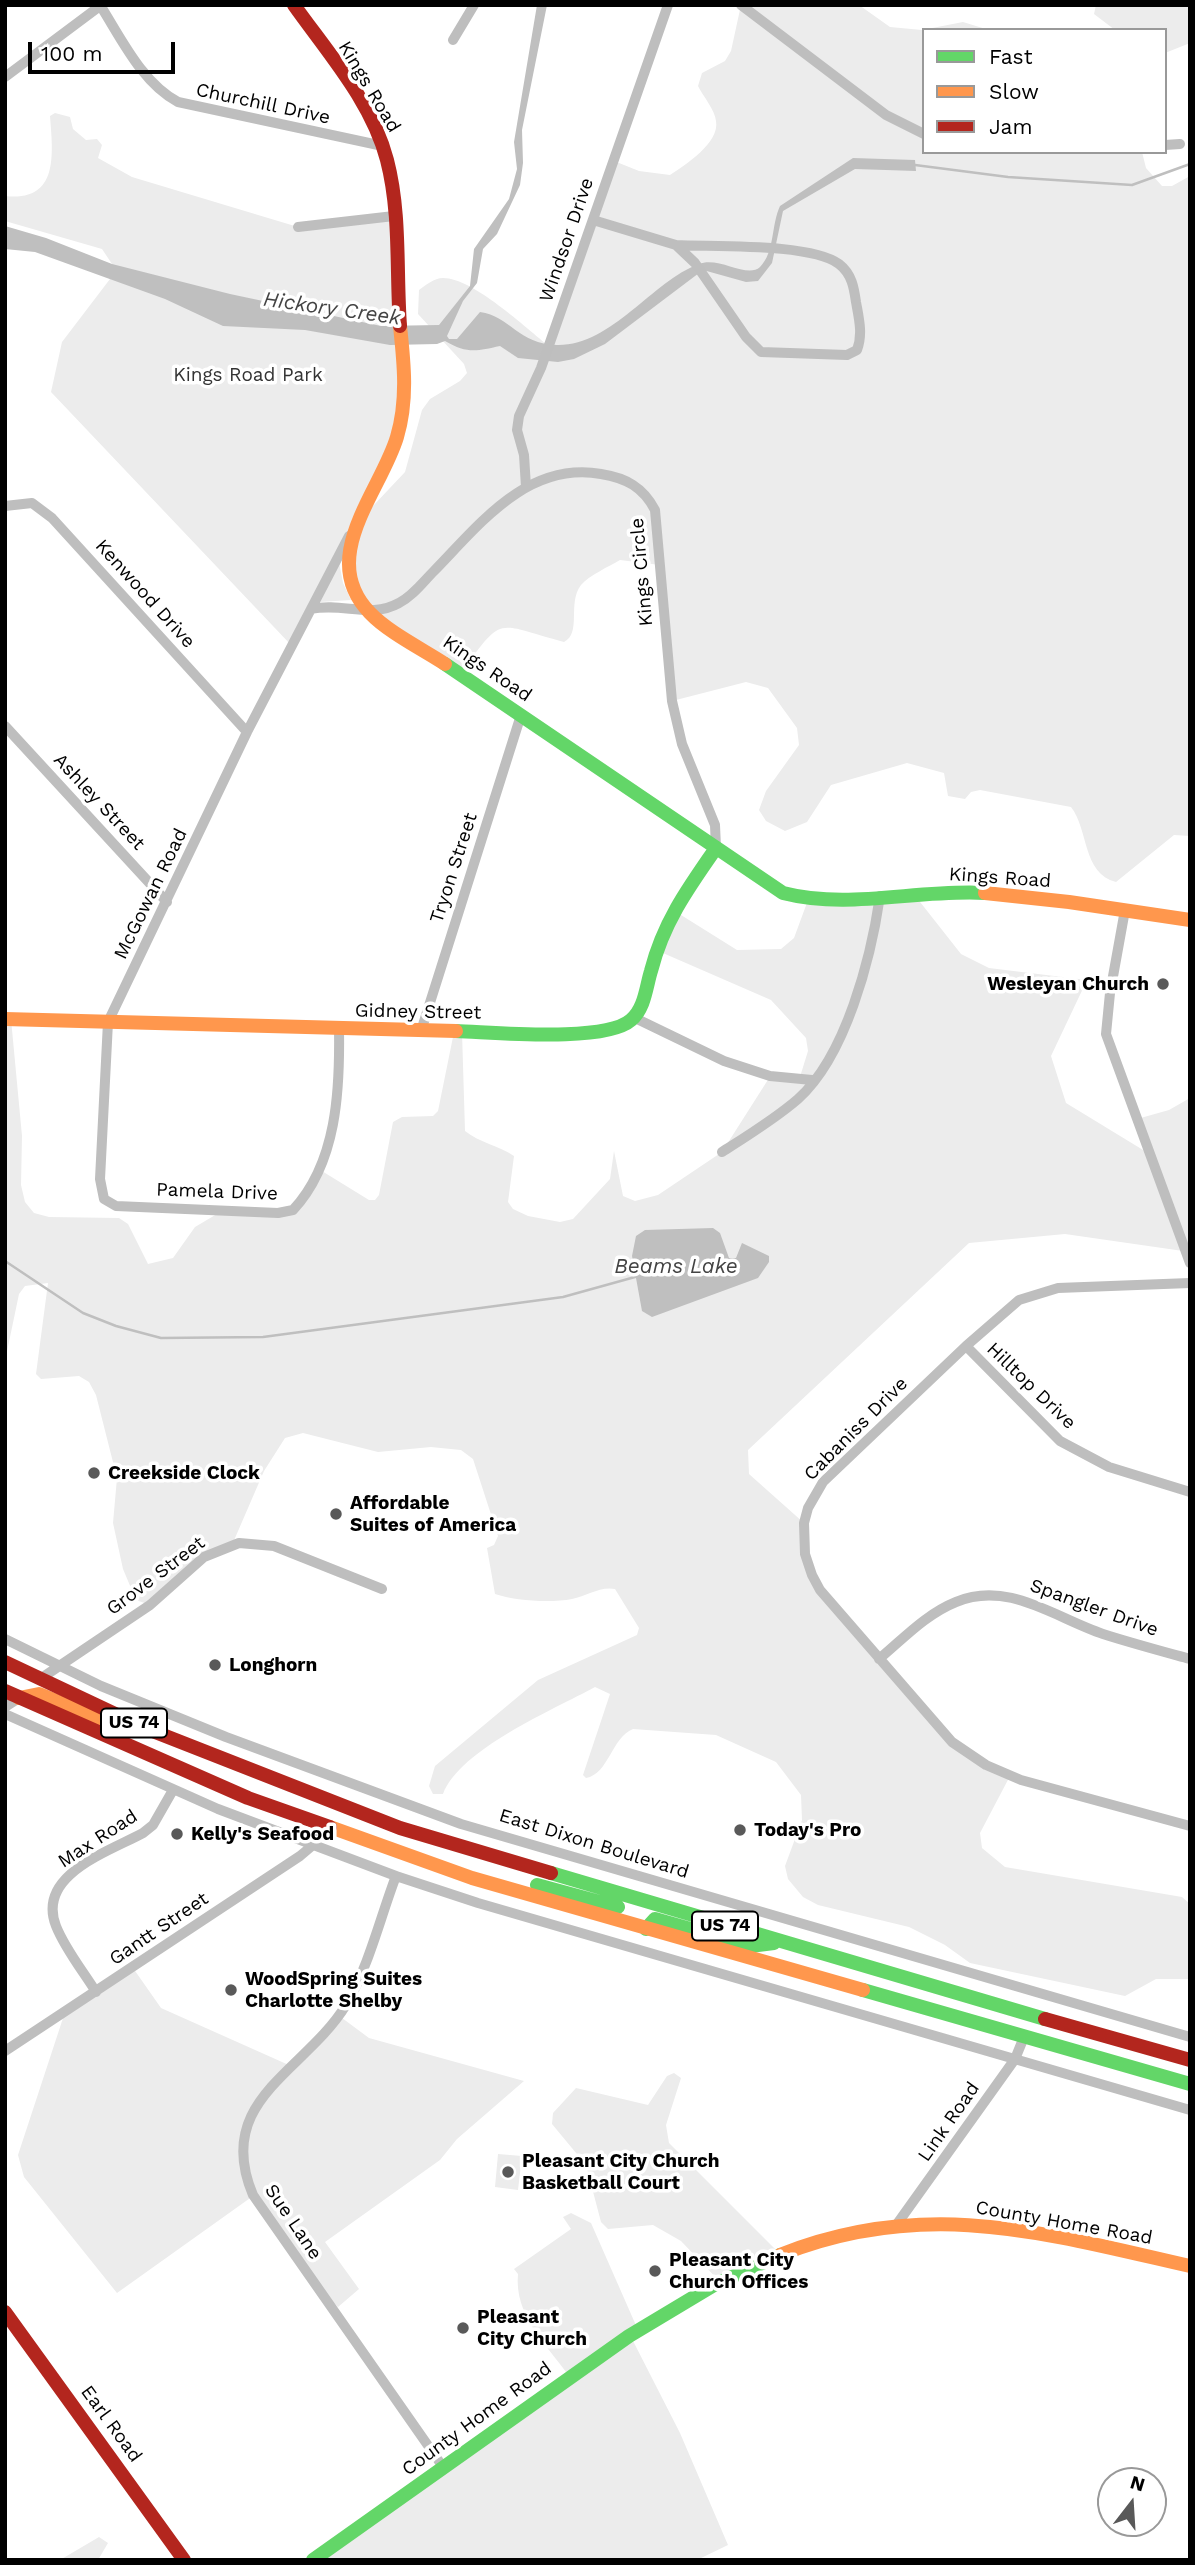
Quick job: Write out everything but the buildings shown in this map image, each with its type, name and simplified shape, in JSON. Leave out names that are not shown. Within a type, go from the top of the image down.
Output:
[{"type":"main road","name":"Kings Road","points":[[294,5],[348,84],[383,146],[389,166],[403,361],[403,412],[399,430],[354,526],[348,566],[353,588],[369,613],[764,882],[800,898],[834,901],[978,893],[1190,920]]},
{"type":"main road","points":[[635,1018],[648,991],[665,925],[716,848]]},
{"type":"main road","name":"Gidney Street","points":[[5,1019],[571,1034],[606,1031],[635,1018]]},
{"type":"main road","name":"US 74","points":[[5,1662],[145,1728],[400,1828],[640,1901],[1190,2060]]},
{"type":"main road","points":[[5,1674],[22,1681],[40,1679]]},
{"type":"main road","name":"US 74","points":[[5,1691],[176,1769],[321,1826],[472,1878],[1190,2084]]},
{"type":"main road","points":[[19,1698],[39,1694],[123,1727],[145,1728]]},
{"type":"main road","points":[[472,1878],[512,1878],[630,1910],[637,1908],[640,1901]]},
{"type":"main road","points":[[646,1929],[650,1921],[655,1919],[750,1946],[781,1942]]},
{"type":"main road","name":"County Home Road","points":[[313,2560],[629,2335],[693,2295],[818,2242],[897,2224],[989,2226],[1190,2266]]},
{"type":"main road","name":"Earl Road","points":[[5,2312],[184,2560]]},
{"type":"street","points":[[453,40],[474,5]]},
{"type":"street","name":"Windsor Drive","points":[[526,486],[524,455],[517,430],[519,416],[551,341],[668,5]]},
{"type":"street","points":[[741,5],[886,116],[922,133]]},
{"type":"street","name":"Churchill Drive","points":[[100,6],[156,87],[178,102],[383,146]]},
{"type":"street","points":[[5,77],[100,6]]},
{"type":"street","points":[[1167,145],[1180,144]]},
{"type":"street","points":[[298,227],[394,216]]},
{"type":"street","points":[[593,219],[676,245],[807,252],[832,260],[846,272],[854,288],[861,332],[857,350],[847,355],[761,352],[746,337],[695,263],[676,245]]},
{"type":"street","name":"Kings Circle","points":[[369,613],[407,598],[485,518],[526,486],[572,472],[597,473],[633,484],[647,494],[658,530],[672,701],[682,744],[715,825],[716,848]]},
{"type":"street","name":"Kenwood Drive","points":[[5,506],[32,503],[52,518],[247,732]]},
{"type":"street","name":"McGowan Road","points":[[117,1206],[103,1197],[100,1179],[108,1022],[247,732],[354,526]]},
{"type":"street","points":[[311,609],[349,607],[369,613]]},
{"type":"street","name":"Tryon Street","points":[[421,1031],[521,715]]},
{"type":"street","name":"Ashley Street","points":[[5,726],[167,902]]},
{"type":"street","points":[[722,1152],[800,1097],[826,1061],[858,994],[873,942],[880,897]]},
{"type":"street","points":[[1125,910],[1110,993],[1106,1034],[1190,1263]]},
{"type":"street","points":[[635,1018],[724,1061],[771,1076],[812,1080]]},
{"type":"street","name":"Pamela Drive","points":[[117,1206],[278,1213],[293,1210],[309,1186],[333,1128],[340,1074],[339,1029]]},
{"type":"street","name":"Cabaniss Drive","points":[[1190,1283],[1044,1291],[1019,1300],[966,1346],[823,1482],[806,1516],[803,1538],[812,1575],[820,1590],[940,1730],[986,1765],[1021,1780],[1190,1826]]},
{"type":"street","name":"Hilltop Drive","points":[[966,1346],[1060,1441],[1109,1467],[1190,1492]]},
{"type":"street","name":"Grove Street","points":[[40,1679],[150,1605],[204,1557],[239,1543],[274,1546],[382,1589]]},
{"type":"street","name":"Spangler Drive","points":[[879,1659],[936,1612],[957,1601],[993,1595],[1022,1600],[1101,1633],[1190,1659]]},
{"type":"street","name":"East Dixon Boulevard","points":[[5,1639],[61,1667],[188,1722],[383,1798],[648,1881],[1190,2037]]},
{"type":"street","points":[[5,1707],[19,1698]]},
{"type":"street","points":[[5,1714],[173,1790],[396,1876],[1190,2110]]},
{"type":"street","name":"Max Road","points":[[96,1992],[57,1927],[53,1911],[54,1897],[59,1885],[73,1872],[143,1833],[158,1817],[173,1790]]},
{"type":"street","points":[[313,1845],[321,1826]]},
{"type":"street","name":"Gantt Street","points":[[5,2050],[96,1992],[313,1845]]},
{"type":"street","name":"Sue Lane","points":[[396,1876],[345,2006],[262,2097],[251,2115],[242,2154],[243,2171],[253,2195],[443,2467]]},
{"type":"street","points":[[640,1901],[648,1881]]},
{"type":"street","points":[[640,1950],[646,1929]]},
{"type":"street","name":"Link Road","points":[[897,2224],[1015,2059],[1024,2037]]},
{"type":"green space","name":"Kings Road Park","points":[[741,5],[859,5],[890,27],[922,30],[922,154],[1142,154],[1146,168],[1162,186],[1172,186],[1190,176],[1190,836],[1174,835],[1116,882],[1097,870],[1077,816],[1071,807],[980,790],[971,792],[965,799],[948,796],[944,773],[907,763],[831,785],[807,822],[785,831],[766,821],[759,810],[766,791],[799,745],[797,728],[768,688],[746,682],[672,701],[660,565],[620,560],[581,585],[575,600],[572,632],[564,642],[512,628],[502,628],[485,641],[460,674],[363,605],[350,542],[291,645],[51,392],[62,342],[110,279],[112,264],[102,249],[5,221],[5,196],[23,196],[35,192],[44,184],[51,160],[50,116],[55,113],[70,117],[73,129],[86,140],[97,139],[102,145],[98,158],[132,177],[298,227],[394,216],[403,412],[356,524],[405,472],[422,410],[430,399],[460,381],[467,373],[464,364],[418,314],[419,290],[433,280],[443,278],[469,286],[499,305],[550,347],[614,161],[639,171],[670,175],[700,152],[713,137],[716,121],[698,86],[702,73],[725,61],[731,51]]},
{"type":"green space","points":[[1096,5],[1190,5],[1190,43],[1167,52],[1167,28],[1112,28],[1094,14]]},
{"type":"green space","points":[[963,22],[982,28],[932,28]]},
{"type":"green space","points":[[339,562],[343,583],[351,600],[320,602]]},
{"type":"green space","points":[[913,893],[961,954],[989,968],[1087,980],[1051,1056],[1066,1103],[1148,1153],[1137,1119],[1169,1110],[1190,1098],[1190,1252],[1065,1234],[969,1243],[748,1450],[749,1474],[804,1523],[812,1575],[940,1730],[1010,1776],[980,1833],[982,1848],[1005,1867],[1182,1897],[1190,1904],[1190,1979],[1156,1979],[1125,1996],[970,1963],[945,1945],[909,1927],[818,1905],[803,1897],[788,1879],[785,1866],[802,1820],[801,1795],[776,1762],[716,1735],[633,1729],[620,1740],[600,1770],[586,1778],[583,1775],[610,1694],[595,1687],[487,1746],[453,1777],[443,1794],[433,1794],[429,1786],[435,1766],[538,1680],[637,1635],[639,1628],[615,1589],[604,1589],[572,1599],[554,1601],[523,1600],[495,1594],[487,1548],[494,1545],[498,1536],[473,1459],[461,1450],[431,1447],[378,1452],[303,1433],[285,1438],[264,1471],[232,1545],[213,1552],[150,1605],[136,1600],[123,1569],[113,1523],[117,1478],[96,1395],[89,1382],[79,1376],[41,1379],[36,1374],[48,1283],[25,1286],[19,1294],[5,1361],[5,1019],[11,1019],[22,1136],[21,1185],[25,1202],[34,1213],[49,1217],[119,1218],[128,1224],[148,1264],[173,1258],[195,1227],[222,1211],[293,1210],[317,1168],[369,1200],[375,1200],[379,1195],[393,1122],[402,1117],[433,1116],[438,1111],[454,1032],[462,1032],[465,1131],[514,1156],[508,1202],[513,1209],[528,1216],[560,1222],[573,1219],[610,1179],[614,1151],[623,1196],[635,1201],[658,1195],[722,1152],[771,1075],[799,1080],[808,1051],[806,1038],[771,1000],[656,950],[673,910],[737,950],[781,949],[794,938],[808,900]]},
{"type":"green space","points":[[133,1968],[161,2008],[291,2066],[338,2015],[369,2038],[524,2081],[457,2139],[440,2160],[325,2242],[359,2289],[338,2307],[314,2284],[253,2196],[117,2293],[24,2177],[18,2155],[65,2012]]},
{"type":"green space","points":[[674,2073],[681,2078],[666,2125],[669,2143],[782,2256],[721,2283],[681,2241],[653,2225],[608,2229],[601,2222],[586,2165],[552,2124],[553,2113],[576,2088],[648,2105],[667,2076]]},
{"type":"green space","name":"Pleasant City Church Basketball Court","points":[[498,2154],[522,2156],[518,2190],[495,2187]]},
{"type":"green space","points":[[571,2213],[591,2223],[638,2330],[630,2335],[680,2433],[728,2545],[697,2560],[320,2560],[569,2376],[526,2316],[518,2289],[518,2274],[514,2269],[571,2229],[563,2217]]},
{"type":"green space","points":[[99,2537],[108,2543],[98,2560],[60,2560]]},
{"type":"water","name":"Hickory Creek","points":[[537,5],[547,5],[522,130],[523,163],[520,185],[497,234],[483,249],[477,283],[463,301],[447,336],[449,339],[457,339],[480,312],[499,319],[533,340],[557,345],[577,343],[614,324],[682,272],[699,264],[707,262],[748,270],[760,267],[771,246],[780,206],[853,158],[915,160],[916,171],[855,169],[783,211],[772,263],[758,281],[746,282],[703,270],[605,344],[574,359],[558,362],[518,358],[500,346],[472,350],[445,341],[437,344],[390,345],[305,330],[223,326],[165,299],[35,252],[5,249],[5,226],[46,238],[112,264],[230,294],[381,326],[439,325],[470,286],[474,249],[509,199],[517,169],[514,142]]},
{"type":"water","name":"Beams Lake","points":[[713,1228],[720,1233],[729,1258],[736,1258],[742,1243],[769,1256],[769,1262],[758,1278],[652,1317],[642,1311],[632,1256],[636,1236],[645,1230]]},
{"type":"waterway","points":[[915,165],[1008,177],[1132,185],[1190,164]]},
{"type":"waterway","points":[[5,1261],[83,1313],[116,1326],[161,1338],[263,1337],[563,1297],[635,1277]]},
{"type":"traffic: fast","points":[[445,664],[783,893],[833,900],[985,893]]},
{"type":"traffic: fast","points":[[456,1031],[574,1034],[598,1032],[618,1027],[631,1020],[642,1003],[656,954],[669,922],[716,848]]},
{"type":"traffic: fast","points":[[551,1873],[1045,2019]]},
{"type":"traffic: fast","points":[[537,1885],[618,1907]]},
{"type":"traffic: fast","points":[[646,1929],[655,1919],[750,1946],[774,1943]]},
{"type":"traffic: fast","points":[[863,1990],[1190,2084]]},
{"type":"traffic: fast","points":[[313,2560],[629,2336],[714,2285],[780,2255]]},
{"type":"traffic: slow","points":[[400,326],[403,409],[389,458],[357,525],[349,570],[355,592],[377,620],[445,664]]},
{"type":"traffic: slow","points":[[985,893],[1190,920]]},
{"type":"traffic: slow","points":[[5,1019],[456,1031]]},
{"type":"traffic: slow","points":[[19,1698],[39,1694],[108,1722]]},
{"type":"traffic: slow","points":[[330,1827],[472,1878],[863,1990]]},
{"type":"traffic: slow","points":[[780,2255],[833,2237],[885,2228],[935,2224],[985,2226],[1035,2233],[1190,2266]]},
{"type":"traffic: jam","points":[[294,5],[360,98],[387,160],[394,201],[400,326]]},
{"type":"traffic: jam","points":[[5,1662],[145,1728],[400,1828],[551,1873]]},
{"type":"traffic: jam","points":[[5,1691],[248,1798],[330,1827]]},
{"type":"traffic: jam","points":[[1045,2019],[1190,2060]]},
{"type":"traffic: jam","points":[[5,2312],[184,2560]]},
{"type":"place","name":"Wesleyan Church","points":[[1163,984]]},
{"type":"place","name":"Creekside Clock","points":[[94,1473]]},
{"type":"place","name":"Affordable Suites of America","points":[[336,1514]]},
{"type":"place","name":"Longhorn","points":[[215,1665]]},
{"type":"place","name":"Today's Pro","points":[[740,1830]]},
{"type":"place","name":"Kelly's Seafood","points":[[177,1834]]},
{"type":"place","name":"WoodSpring Suites Charlotte Shelby","points":[[231,1990]]},
{"type":"place","name":"Pleasant City Church Basketball Court","points":[[508,2172]]},
{"type":"place","name":"Pleasant City Church Offices","points":[[655,2271]]},
{"type":"place","name":"Pleasant City Church","points":[[463,2328]]}]
